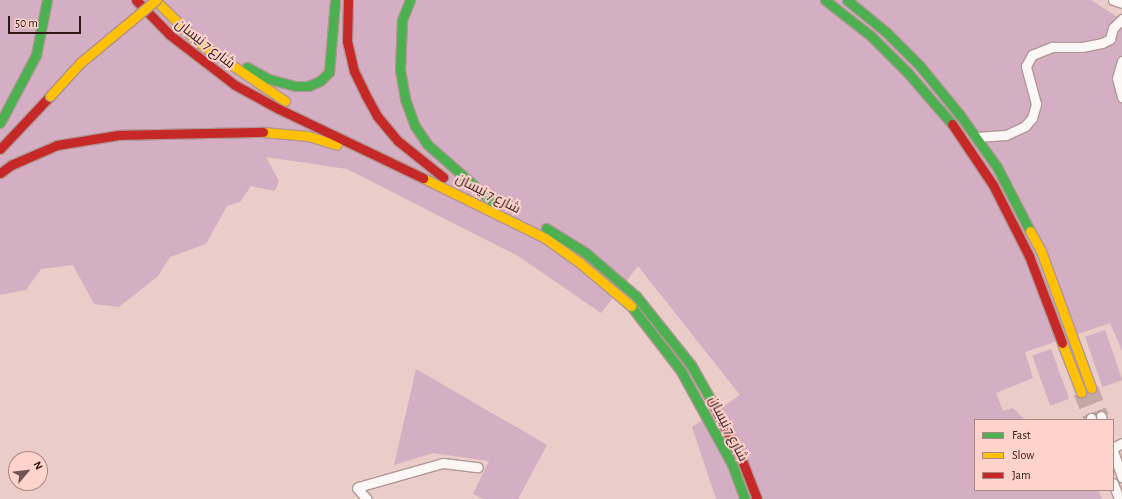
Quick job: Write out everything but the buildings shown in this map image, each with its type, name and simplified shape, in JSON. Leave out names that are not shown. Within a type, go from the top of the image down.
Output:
[{"type":"main road","points":[[0,123],[36,55],[47,0]]},
{"type":"main road","name":"شارع 7 نيسان","points":[[136,0],[170,35],[235,85],[279,109],[377,155],[544,238],[580,263],[629,304],[650,328],[681,371],[732,464],[745,499]]},
{"type":"main road","points":[[0,149],[80,63],[156,0]]},
{"type":"main road","name":"شارع 7 نيسان","points":[[156,0],[198,42],[280,99],[548,228],[586,253],[636,296],[658,321],[690,365],[716,410],[742,460],[757,499]]},
{"type":"main road","points":[[198,42],[226,52],[249,69],[269,79],[295,86],[308,86],[320,81],[329,72],[335,0]]},
{"type":"main road","points":[[348,0],[347,40],[354,71],[365,94],[377,116],[398,141],[443,177]]},
{"type":"main road","points":[[410,0],[402,20],[400,70],[405,98],[415,126],[427,144],[493,202]]},
{"type":"main road","points":[[825,0],[871,36],[908,73],[950,122],[974,155],[993,185],[1029,256],[1081,392]]},
{"type":"main road","points":[[847,0],[886,32],[920,66],[976,137],[1022,211],[1040,251],[1091,388]]},
{"type":"main road","points":[[0,173],[11,165],[57,145],[118,135],[283,132],[308,136],[360,154],[377,155]]},
{"type":"street","points":[[1113,0],[1122,3]]},
{"type":"street","points":[[976,137],[1006,135],[1026,126],[1032,118],[1036,104],[1026,66],[1032,55],[1052,47],[1082,47],[1102,43],[1110,39],[1113,28],[1122,19]]},
{"type":"street","points":[[1113,28],[1122,24]]},
{"type":"street","points":[[1122,60],[1117,78],[1122,97]]},
{"type":"street","points":[[1114,455],[1122,477]]},
{"type":"street","points":[[368,499],[357,488],[443,463],[478,467]]},
{"type":"street","points":[[1114,486],[1119,499]]},
{"type":"shaded area","points":[[0,0],[1091,0],[1122,20],[1122,351],[1110,323],[1025,352],[1033,378],[996,393],[1003,411],[1013,408],[1024,419],[974,419],[974,491],[1098,491],[1102,499],[716,499],[692,427],[740,395],[638,266],[601,313],[518,256],[347,169],[266,157],[279,181],[275,191],[251,186],[240,202],[227,206],[206,244],[170,257],[158,276],[119,307],[94,304],[73,265],[41,269],[26,290],[0,295]]},
{"type":"shaded area","points":[[1105,330],[1122,380],[1102,387],[1085,337]]},
{"type":"shaded area","points":[[1051,349],[1069,399],[1050,406],[1032,356]]},
{"type":"shaded area","points":[[416,369],[547,445],[518,499],[483,499],[473,494],[489,461],[433,453],[394,465]]},
{"type":"tunnel","points":[[1091,388],[1101,416]]},
{"type":"tunnel","points":[[1081,392],[1091,418]]},
{"type":"traffic: fast","points":[[0,123],[36,55],[47,0]]},
{"type":"traffic: fast","points":[[247,67],[269,79],[295,86],[308,86],[320,81],[329,72],[335,0]]},
{"type":"traffic: fast","points":[[410,0],[402,20],[400,70],[405,99],[415,126],[427,144],[493,202]]},
{"type":"traffic: fast","points":[[825,0],[871,36],[908,73],[952,124]]},
{"type":"traffic: fast","points":[[847,0],[886,32],[920,66],[960,115],[997,167],[1030,231]]},
{"type":"traffic: fast","points":[[546,228],[586,253],[636,296],[691,365],[712,402]]},
{"type":"traffic: fast","points":[[631,306],[681,371],[732,464],[745,499]]},
{"type":"traffic: slow","points":[[155,0],[198,42],[285,101]]},
{"type":"traffic: slow","points":[[50,96],[80,63],[156,0]]},
{"type":"traffic: slow","points":[[263,132],[308,136],[337,145]]},
{"type":"traffic: slow","points":[[423,178],[545,238],[580,263],[631,306]]},
{"type":"traffic: slow","points":[[1030,231],[1041,251],[1091,388]]},
{"type":"traffic: slow","points":[[1062,343],[1081,392]]},
{"type":"traffic: jam","points":[[136,0],[170,35],[235,85],[279,109],[423,178]]},
{"type":"traffic: jam","points":[[348,0],[347,41],[354,71],[365,94],[377,116],[398,141],[443,177]]},
{"type":"traffic: jam","points":[[0,149],[50,96]]},
{"type":"traffic: jam","points":[[952,124],[993,185],[1029,256],[1062,343]]},
{"type":"traffic: jam","points":[[0,173],[11,165],[57,145],[118,135],[263,132]]},
{"type":"traffic: jam","points":[[712,402],[742,460],[757,499]]}]
